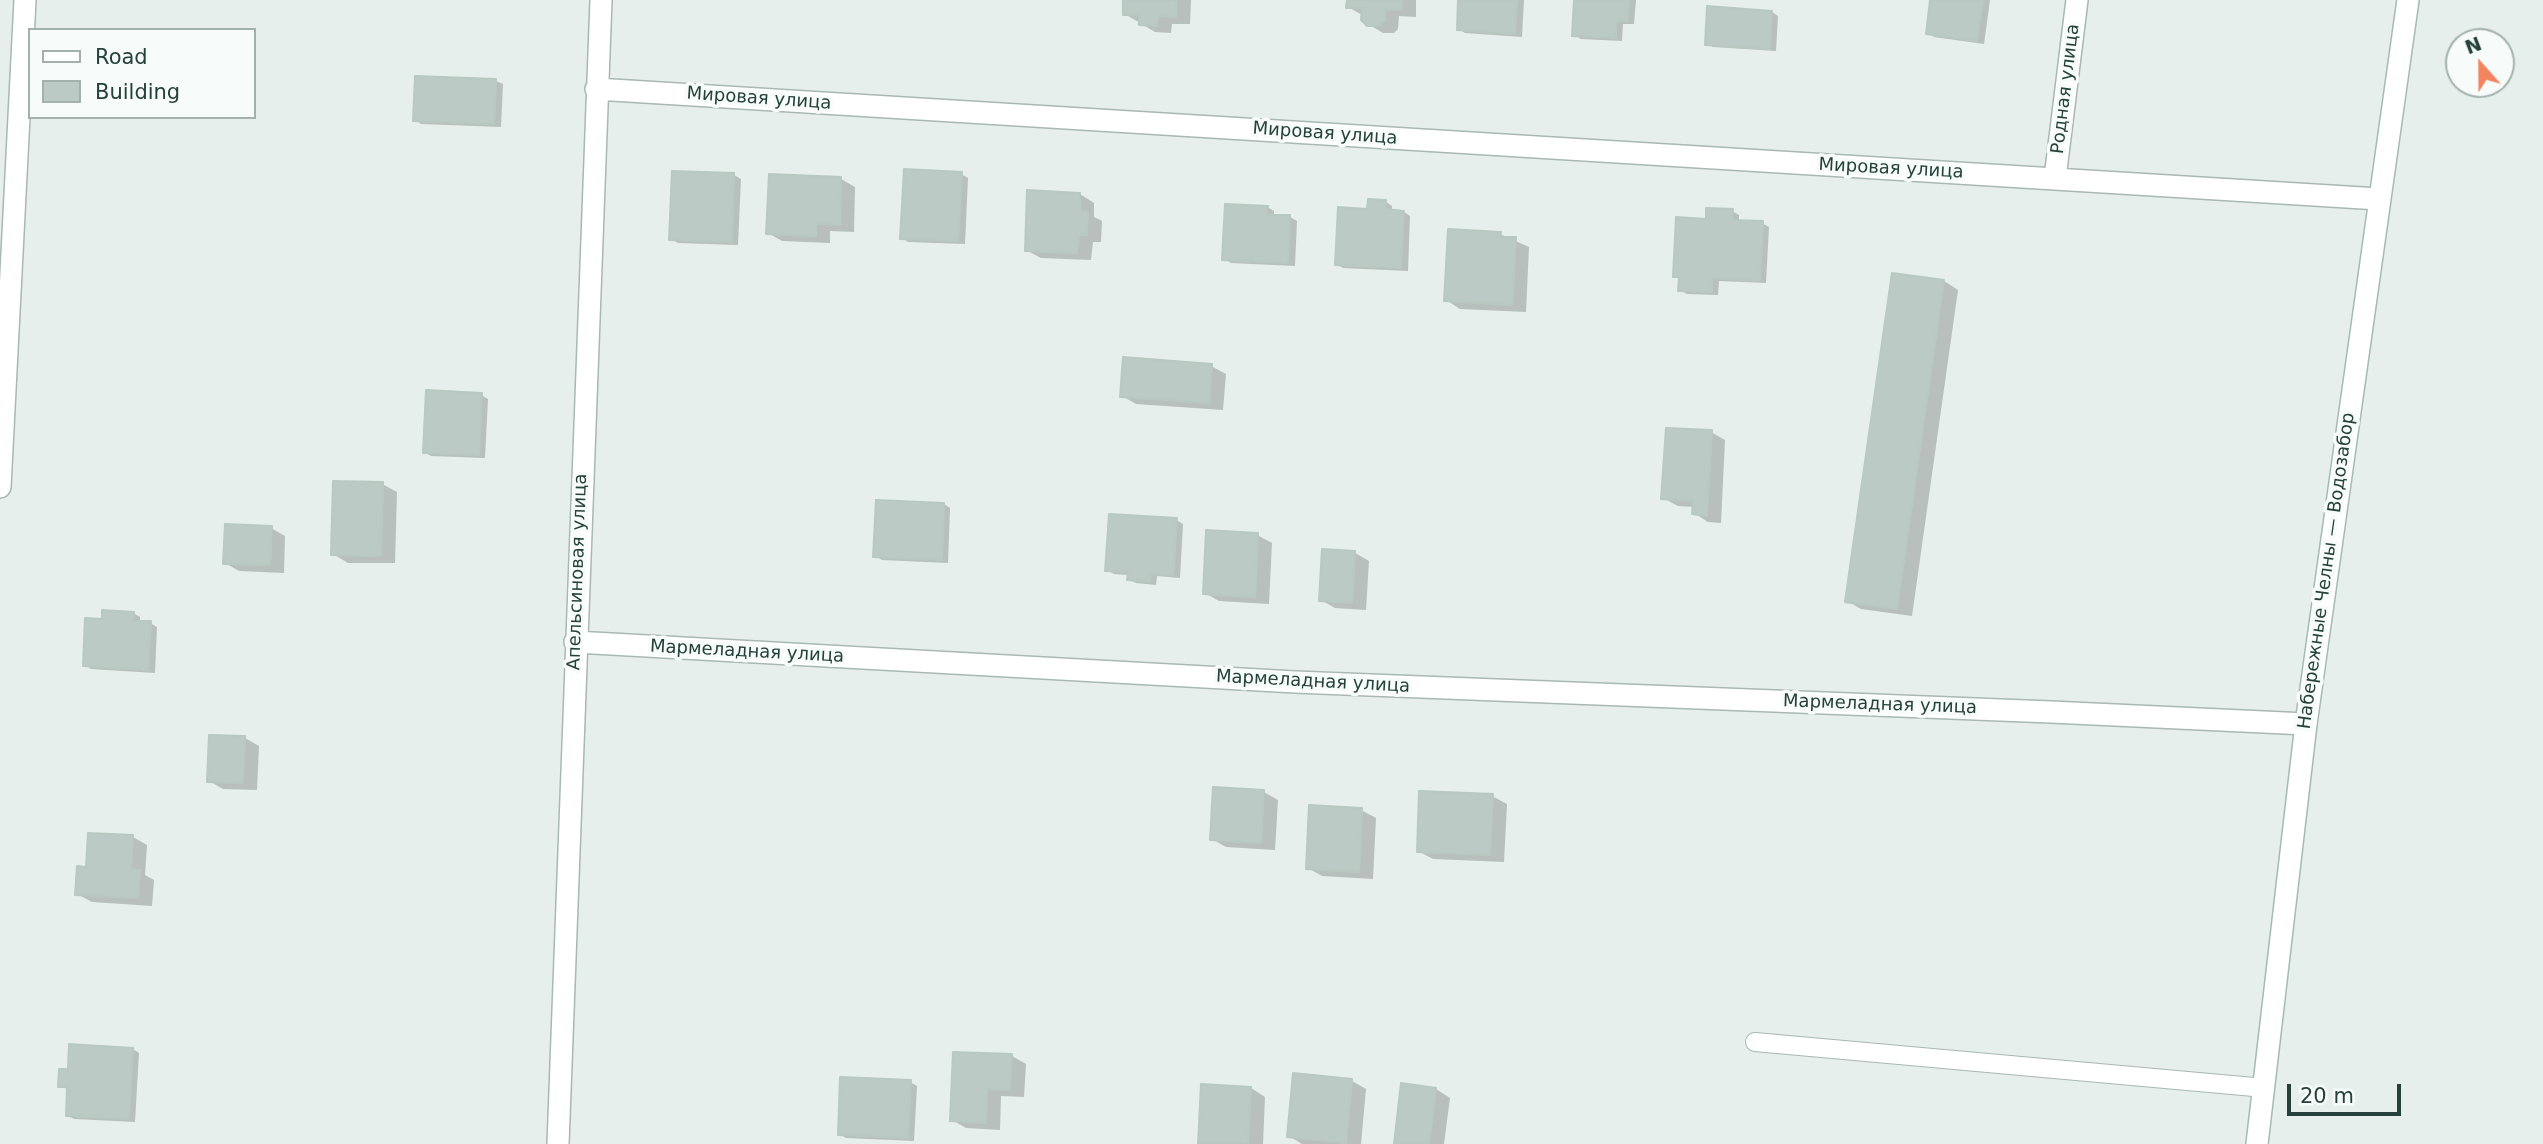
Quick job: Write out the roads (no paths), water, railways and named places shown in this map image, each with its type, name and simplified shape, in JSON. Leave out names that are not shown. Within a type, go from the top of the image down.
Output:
[{"type":"street","points":[[0,487],[25,0]]},
{"type":"street","name":"Апельсиновая улица","points":[[558,1144],[601,0]]},
{"type":"street","name":"Родная улица","points":[[2055,178],[2077,0]]},
{"type":"street","name":"Набережные Челны — Водозабор","points":[[2257,1144],[2305,724],[2408,0]]},
{"type":"street","name":"Мировая улица","points":[[596,89],[2379,199]]},
{"type":"street","name":"Мармеладная улица","points":[[575,642],[1295,682],[2305,724]]},
{"type":"lane","points":[[1755,1042],[2264,1088]]}]
